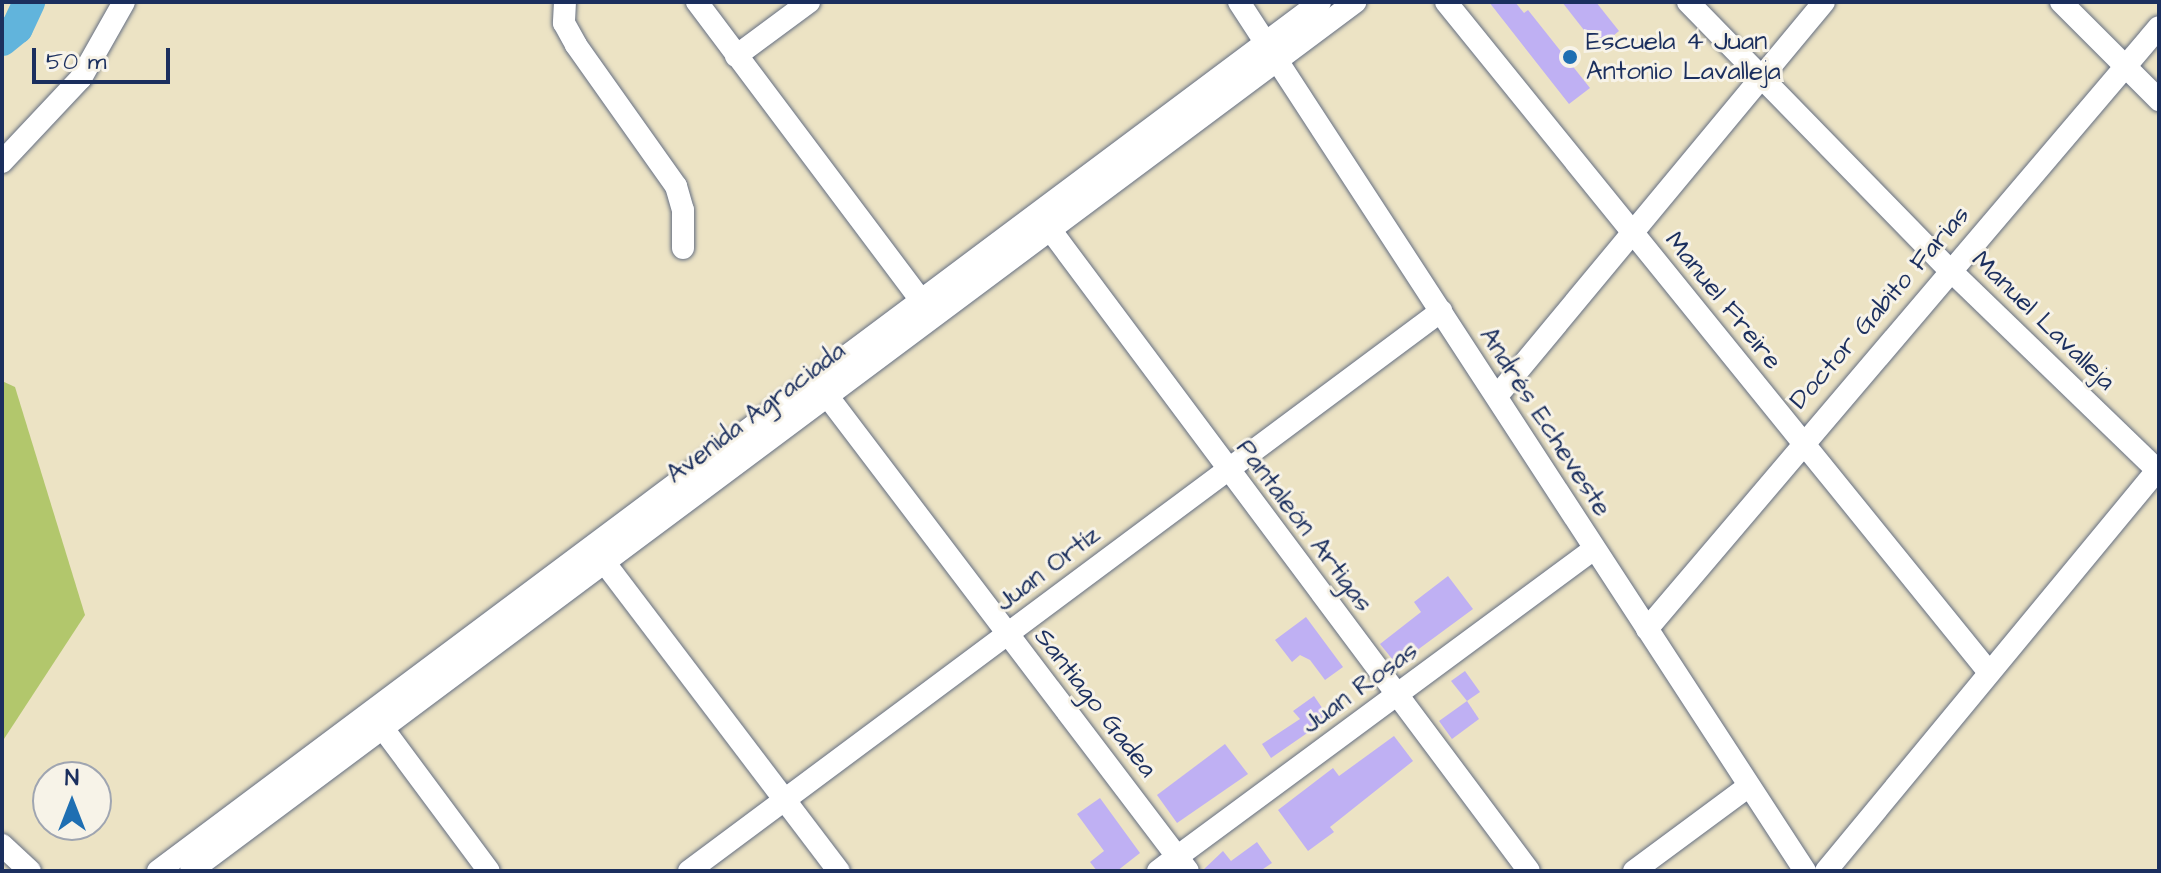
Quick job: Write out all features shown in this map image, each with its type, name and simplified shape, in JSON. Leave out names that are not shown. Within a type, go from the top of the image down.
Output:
[{"type":"street","points":[[2,162],[81,78],[124,2]]},
{"type":"street","points":[[565,2],[564,23],[576,45],[676,186],[683,210],[683,248]]},
{"type":"street","points":[[697,2],[927,309]]},
{"type":"street","points":[[736,56],[809,2]]},
{"type":"street","name":"Andrés Echeveste","points":[[1239,2],[1275,50],[1746,788],[1805,871]]},
{"type":"street","name":"Avenida Agraciada","points":[[1275,50],[1320,2]]},
{"type":"street","name":"Avenida Agraciada","points":[[158,871],[376,719],[1275,50],[1355,2]]},
{"type":"street","name":"Manuel Freire","points":[[1446,2],[1988,671]]},
{"type":"street","name":"Manuel Lavalleja","points":[[1688,2],[1949,269],[2158,470]]},
{"type":"street","points":[[1497,396],[1824,2]]},
{"type":"street","points":[[2061,2],[2159,100]]},
{"type":"street","name":"Doctor Gabito Farias","points":[[1647,629],[1801,442],[2159,27]]},
{"type":"street","name":"Pantaleón Artigas","points":[[1043,221],[1529,871]]},
{"type":"street","name":"Juan Ortíz","points":[[689,871],[1441,311]]},
{"type":"street","name":"Santiago Gadea","points":[[820,386],[1183,864]]},
{"type":"street","points":[[1826,871],[1988,671],[2158,470]]},
{"type":"street","name":"Juan Rosas","points":[[1158,871],[1183,864],[1397,696],[1594,549]]},
{"type":"street","points":[[598,553],[839,871]]},
{"type":"street","points":[[376,719],[489,871]]},
{"type":"street","name":"Avenida Agraciada","points":[[191,871],[376,719]]},
{"type":"street","points":[[1634,871],[1746,788]]},
{"type":"street","points":[[2,845],[30,871]]},
{"type":"green space","points":[[2,381],[15,387],[85,615],[2,742]]},
{"type":"building","points":[[1489,2],[1515,2],[1524,13],[1528,10],[1590,88],[1569,104]]},
{"type":"building","points":[[1562,2],[1596,2],[1619,31],[1598,48]]},
{"type":"building","points":[[1448,576],[1473,609],[1397,665],[1380,644],[1421,612],[1414,602]]},
{"type":"building","points":[[1306,617],[1343,667],[1325,680],[1310,660],[1300,655],[1292,662],[1275,640]]},
{"type":"building","points":[[1465,671],[1480,692],[1467,701],[1451,681]]},
{"type":"building","points":[[1314,696],[1329,718],[1271,758],[1262,744],[1300,719],[1293,711]]},
{"type":"building","points":[[1467,701],[1479,719],[1452,739],[1439,721]]},
{"type":"building","points":[[1394,736],[1413,761],[1330,827],[1334,832],[1308,851],[1278,810],[1333,768],[1339,776]]},
{"type":"building","points":[[1225,744],[1248,774],[1177,823],[1157,795]]},
{"type":"building","points":[[1100,798],[1140,853],[1117,871],[1097,871],[1090,862],[1104,851],[1077,814]]},
{"type":"building","points":[[1257,842],[1272,863],[1260,871],[1202,871],[1223,851],[1231,861]]},
{"type":"waterway","points":[[2,40],[17,28],[29,2]]},
{"type":"place","name":"Escuela 4 Juan Antonio Lavalleja","points":[[1570,57]]}]
